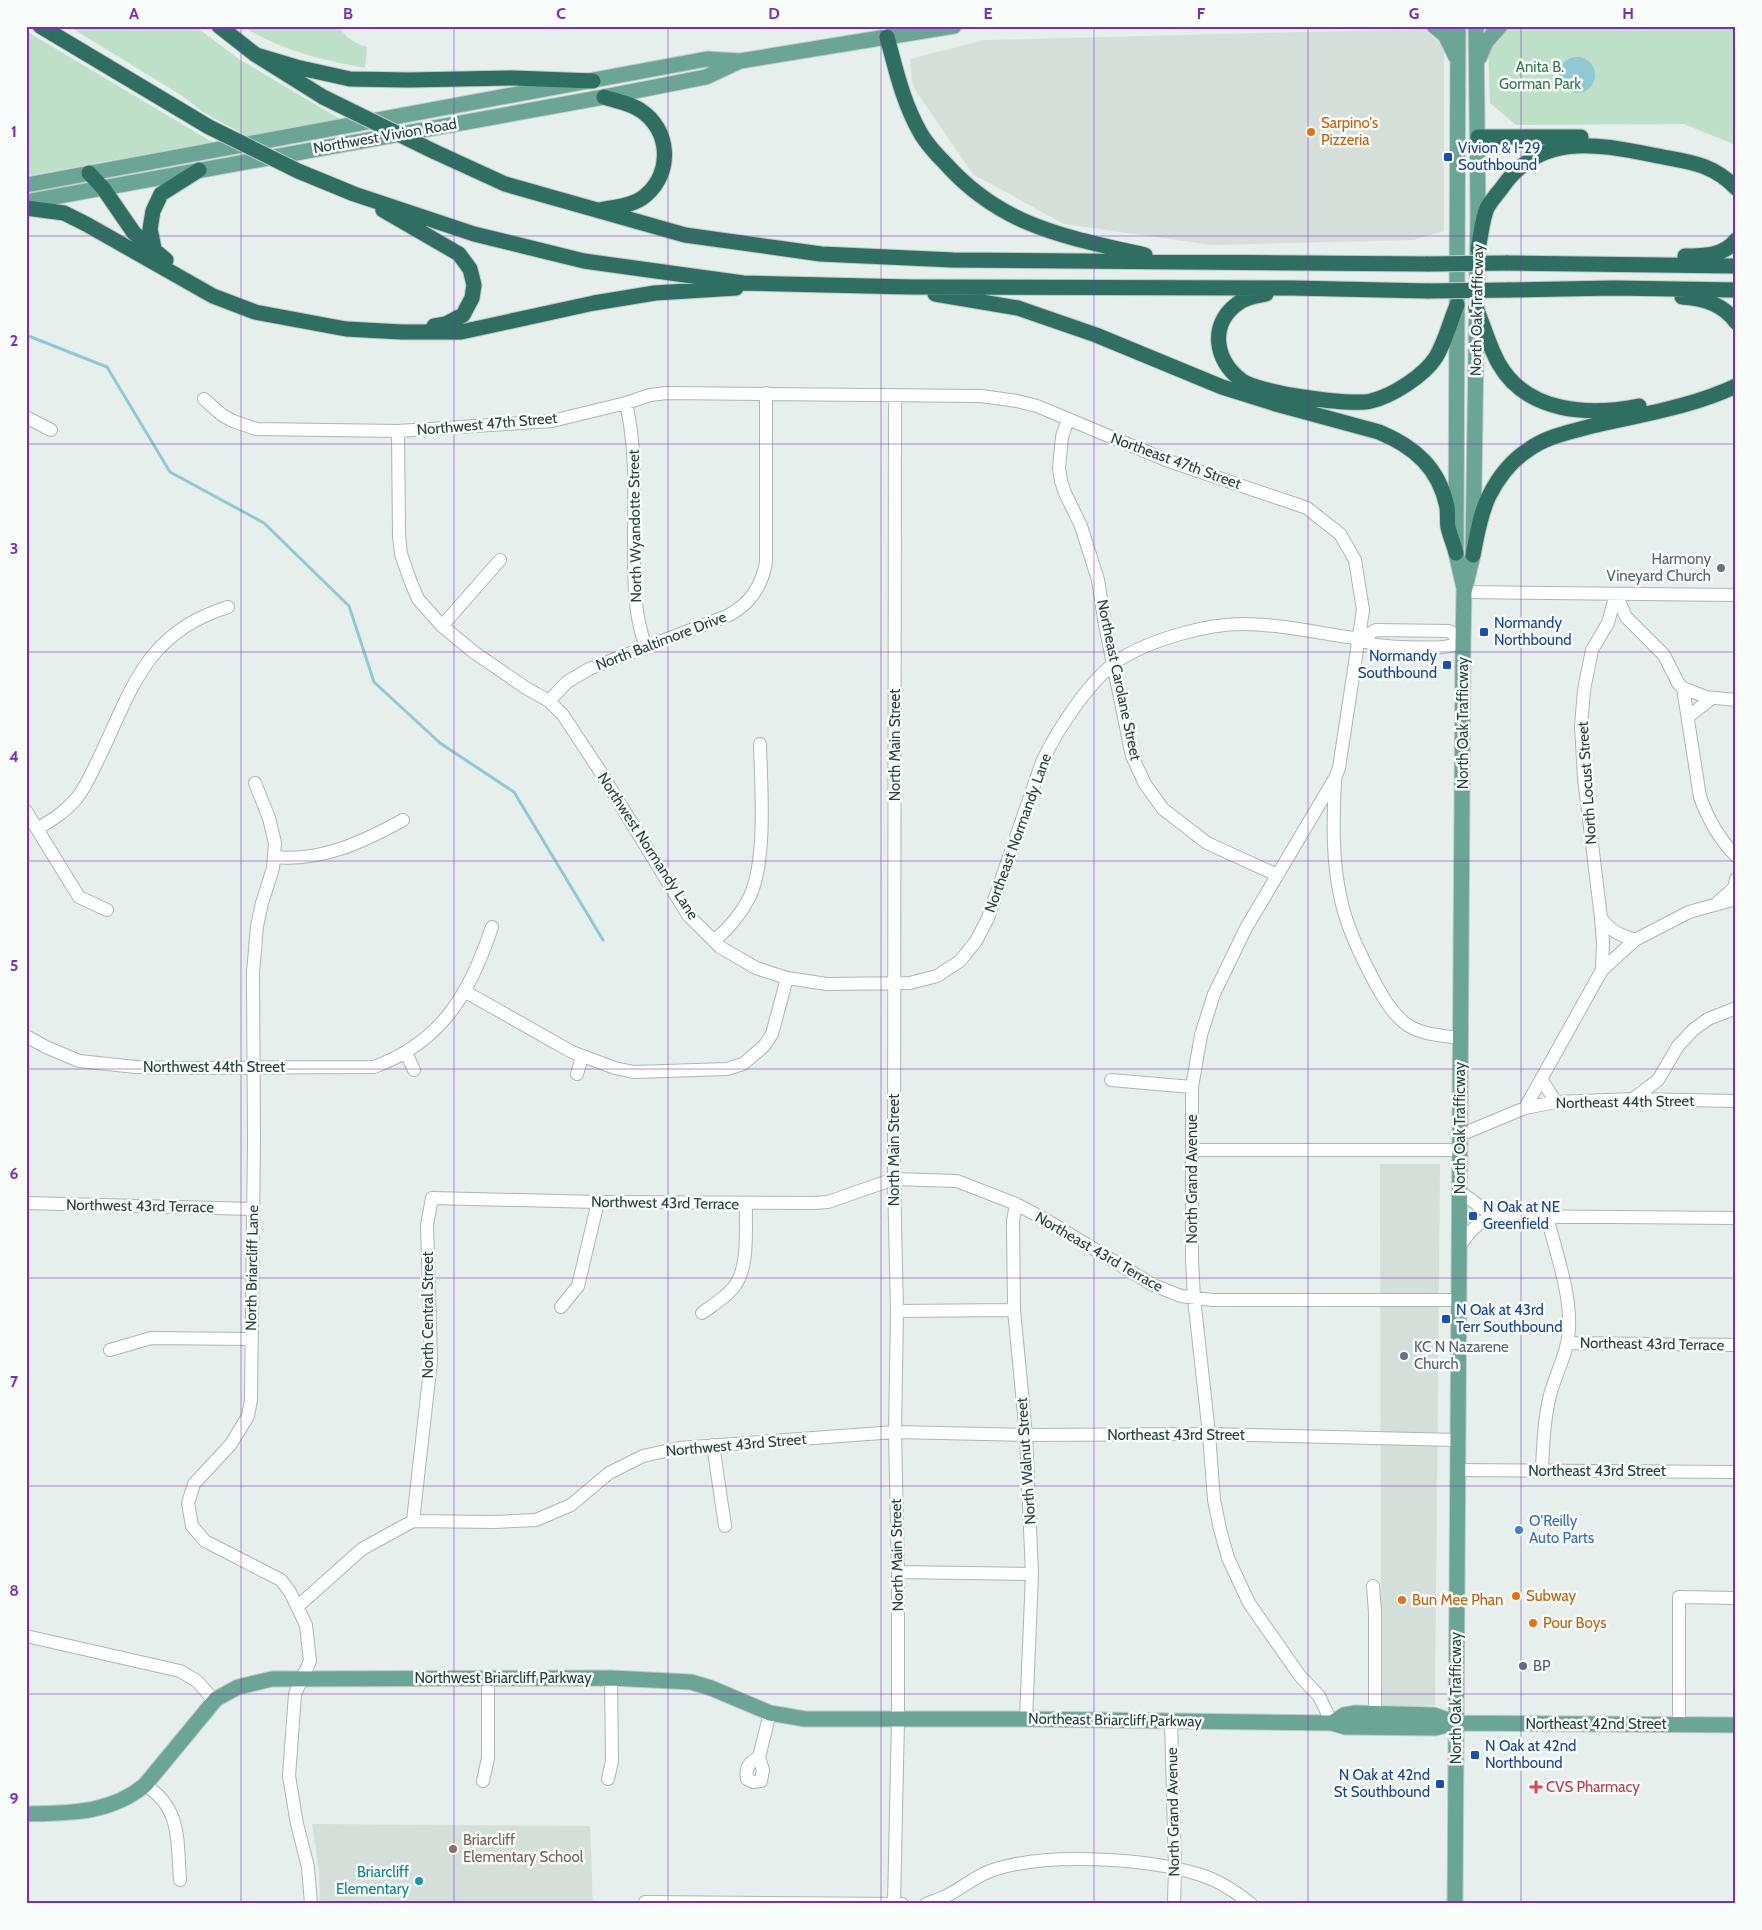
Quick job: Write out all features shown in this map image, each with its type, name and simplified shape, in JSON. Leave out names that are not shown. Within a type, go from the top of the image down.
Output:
[{"type":"highway","points":[[40,26],[209,127],[298,172],[354,194],[474,234],[584,261],[743,283],[1428,291],[1614,288],[1736,290]]},
{"type":"highway","points":[[219,26],[256,55],[323,97],[505,184],[685,235],[821,254],[952,260],[1736,266]]},
{"type":"highway","points":[[886,32],[903,97],[921,135],[951,170],[979,194],[1002,210],[1044,230],[1070,238],[1174,261]]},
{"type":"highway","points":[[256,55],[296,67],[350,79],[513,78],[593,81]]},
{"type":"highway","points":[[596,211],[629,204],[645,197],[657,184],[663,170],[665,155],[664,142],[652,118],[638,108],[604,97]]},
{"type":"highway","points":[[1478,137],[1600,137],[1658,146],[1693,155],[1736,170]]},
{"type":"highway","points":[[1478,249],[1487,209],[1510,176],[1531,158],[1559,148],[1582,144],[1615,147],[1706,166],[1724,176],[1736,188]]},
{"type":"highway","points":[[155,253],[150,229],[153,211],[161,194],[199,170]]},
{"type":"highway","points":[[89,173],[103,188],[134,233],[155,253],[177,269],[221,291],[266,307],[318,318],[380,325],[436,326],[446,324],[463,315],[472,298],[474,285],[470,269],[459,254],[354,194]]},
{"type":"highway","points":[[26,208],[64,213],[79,220],[213,296],[255,312],[346,330],[462,332],[594,303],[655,292],[804,284]]},
{"type":"highway","points":[[1639,265],[1668,257],[1711,255],[1727,248],[1736,240]]},
{"type":"highway","points":[[910,286],[937,295],[1018,308],[1096,336],[1222,387],[1394,438],[1414,451],[1435,474],[1441,486],[1447,508],[1448,527],[1456,553]]},
{"type":"highway","points":[[1292,288],[1247,298],[1238,303],[1226,313],[1219,328],[1217,342],[1222,357],[1230,370],[1242,382],[1264,390],[1316,399],[1369,402],[1389,395],[1418,377],[1435,358],[1457,305]]},
{"type":"highway","points":[[1614,288],[1653,296],[1704,300],[1718,305],[1736,322]]},
{"type":"highway","points":[[1476,308],[1494,354],[1506,375],[1519,389],[1559,407],[1574,410],[1620,409],[1676,398],[1722,386],[1736,374]]},
{"type":"highway","points":[[1473,555],[1483,510],[1489,497],[1508,468],[1528,449],[1555,436],[1679,405],[1724,392],[1736,386]]},
{"type":"main road","name":"Northwest Vivion Road","points":[[26,202],[604,97],[706,76],[740,61],[886,32],[954,26]]},
{"type":"main road","points":[[1434,26],[1445,35],[1458,64]]},
{"type":"main road","name":"North Oak Trafficway","points":[[1455,1904],[1464,641],[1464,592],[1456,553],[1458,26]]},
{"type":"main road","points":[[1464,26],[1469,45],[1469,186],[1478,211]]},
{"type":"main road","name":"North Oak Trafficway","points":[[1464,592],[1473,555],[1478,249],[1476,26]]},
{"type":"main road","points":[[1477,64],[1486,42],[1500,26]]},
{"type":"main road","name":"Northwest Vivion Road","points":[[26,185],[707,59],[740,61]]},
{"type":"main road","name":"Northwest Briarcliff Parkway","points":[[26,1814],[70,1813],[111,1806],[135,1793],[145,1785],[216,1699],[238,1687],[272,1679],[488,1677],[611,1678],[691,1682],[711,1688],[770,1714],[805,1719],[898,1720]]},
{"type":"main road","name":"Northeast Briarcliff Parkway","points":[[1332,1723],[1344,1715],[1375,1714],[1434,1715],[1456,1723]]},
{"type":"main road","name":"Northeast Briarcliff Parkway","points":[[898,1720],[1026,1719],[1332,1723],[1345,1727],[1435,1728],[1456,1723]]},
{"type":"main road","name":"Northeast 42nd Street","points":[[1456,1723],[1736,1725]]},
{"type":"street","name":"Northwest 47th Street","points":[[204,399],[212,408],[227,418],[244,426],[256,428],[398,431],[552,421],[626,404],[650,395],[667,393],[895,396]]},
{"type":"street","name":"North Baltimore Drive","points":[[549,701],[567,682],[578,674],[733,613],[758,588],[766,562],[766,393]]},
{"type":"street","name":"Northeast 47th Street","points":[[895,396],[981,396],[1002,398],[1037,406],[1166,460],[1307,508],[1340,534],[1355,560],[1363,610],[1360,639]]},
{"type":"street","name":"North Main Street","points":[[894,1903],[898,1720],[898,1572],[895,1432],[897,1311],[894,1179],[895,396]]},
{"type":"street","name":"North Wyandotte Street","points":[[626,404],[632,432],[634,456],[634,583],[639,628],[646,647]]},
{"type":"street","points":[[26,417],[51,430]]},
{"type":"street","name":"Northeast Carolane Street","points":[[1068,419],[1061,446],[1059,468],[1061,481],[1092,558],[1100,588],[1113,665],[1132,756],[1145,784],[1158,804],[1207,843],[1277,875]]},
{"type":"street","name":"Northwest Normandy Lane","points":[[398,431],[399,536],[401,554],[418,599],[442,626],[475,653],[526,688],[549,701],[563,715],[590,755],[688,915],[714,941],[741,961],[764,971],[787,978],[828,984],[895,983]]},
{"type":"street","points":[[442,626],[500,560]]},
{"type":"street","points":[[1464,592],[1736,594]]},
{"type":"street","points":[[1616,594],[1626,617],[1664,655],[1678,683],[1683,688],[1712,698],[1736,700]]},
{"type":"street","name":"North Locust Street","points":[[1602,970],[1603,942],[1586,796],[1582,726],[1584,690],[1592,650],[1610,618],[1616,594]]},
{"type":"street","points":[[37,828],[64,812],[84,788],[142,670],[160,646],[188,623],[208,613],[228,607]]},
{"type":"street","points":[[1610,618],[1626,617]]},
{"type":"street","name":"Northeast Normandy Lane","points":[[895,983],[910,983],[936,976],[960,961],[976,941],[988,918],[1042,762],[1053,738],[1068,716],[1101,677],[1124,656],[1191,631],[1240,624],[1265,625],[1360,639],[1376,630],[1449,631],[1464,641]]},
{"type":"street","name":"North Grand Avenue","points":[[1332,1723],[1319,1696],[1300,1676],[1260,1620],[1235,1574],[1222,1539],[1215,1510],[1210,1434],[1194,1298],[1192,1259],[1192,1087],[1201,1035],[1214,994],[1246,928],[1336,778],[1360,639]]},
{"type":"street","points":[[1111,651],[1117,656],[1124,656]]},
{"type":"street","points":[[1101,677],[1109,678],[1117,683]]},
{"type":"street","points":[[1683,688],[1689,716],[1700,797],[1705,813],[1715,831],[1736,857]]},
{"type":"street","points":[[1689,716],[1712,698]]},
{"type":"street","points":[[714,941],[735,920],[750,897],[754,886],[759,860],[761,804],[760,744]]},
{"type":"street","points":[[1336,778],[1333,844],[1341,900],[1356,944],[1380,991],[1395,1014],[1410,1027],[1429,1034],[1460,1038]]},
{"type":"street","name":"North Briarcliff Lane","points":[[255,783],[273,830],[274,857],[270,880],[262,903],[254,950],[251,1400],[248,1416],[231,1444],[194,1484],[188,1503],[192,1526],[205,1540],[281,1580],[290,1592],[306,1625],[310,1661],[295,1694],[289,1776],[296,1824],[308,1867],[311,1904]]},
{"type":"street","points":[[1317,808],[1333,813]]},
{"type":"street","points":[[26,811],[79,897],[107,910]]},
{"type":"street","points":[[274,857],[298,858],[322,854],[365,840],[402,820]]},
{"type":"street","points":[[1718,903],[1734,888],[1736,879]]},
{"type":"street","points":[[1525,1108],[1602,970],[1635,940],[1689,912],[1736,899]]},
{"type":"street","points":[[1601,918],[1606,926],[1614,932],[1635,940]]},
{"type":"street","name":"Northwest 44th Street","points":[[26,1036],[46,1047],[79,1060],[146,1067],[374,1066],[406,1053],[420,1044],[441,1025],[464,991],[492,927]]},
{"type":"street","points":[[464,991],[582,1057],[615,1068],[634,1072],[737,1068],[760,1052],[772,1034],[787,978]]},
{"type":"street","points":[[1633,1099],[1658,1080],[1678,1046],[1693,1030],[1708,1019],[1736,1008]]},
{"type":"street","points":[[406,1053],[414,1070]]},
{"type":"street","points":[[577,1074],[582,1057]]},
{"type":"street","points":[[1541,1079],[1556,1102]]},
{"type":"street","points":[[1111,1080],[1192,1087]]},
{"type":"street","points":[[1658,1080],[1667,1100]]},
{"type":"street","name":"Northeast 44th Street","points":[[1460,1135],[1525,1108],[1556,1102],[1633,1099],[1736,1101]]},
{"type":"street","points":[[1192,1150],[1460,1150]]},
{"type":"street","name":"Northwest 43rd Terrace","points":[[432,1198],[598,1202],[828,1202],[894,1179]]},
{"type":"street","name":"Northeast 43rd Terrace","points":[[894,1179],[957,1181],[1016,1204],[1048,1221],[1153,1285],[1174,1294],[1212,1300],[1458,1300]]},
{"type":"street","points":[[1459,1191],[1493,1216]]},
{"type":"street","name":"North Central Street","points":[[413,1521],[431,1361],[428,1225],[432,1198]]},
{"type":"street","points":[[561,1307],[578,1286],[598,1202]]},
{"type":"street","name":"Northwest 43rd Terrace","points":[[26,1203],[253,1209]]},
{"type":"street","points":[[702,1313],[735,1287],[743,1270],[746,1203]]},
{"type":"street","name":"North Walnut Street","points":[[1016,1204],[1013,1221],[1014,1310],[1026,1435],[1032,1574],[1026,1719]]},
{"type":"street","points":[[1459,1246],[1470,1230],[1493,1216],[1736,1218]]},
{"type":"street","points":[[1542,1470],[1545,1419],[1550,1395],[1568,1342],[1568,1307],[1547,1217]]},
{"type":"street","points":[[897,1311],[1014,1310]]},
{"type":"street","points":[[110,1350],[151,1338],[252,1339]]},
{"type":"street","name":"Northeast 43rd Terrace","points":[[1568,1342],[1736,1345]]},
{"type":"street","name":"Northwest 43rd Street","points":[[297,1608],[362,1549],[413,1521],[494,1522],[536,1520],[571,1505],[609,1474],[643,1456],[679,1448],[895,1432]]},
{"type":"street","name":"Northeast 43rd Street","points":[[895,1432],[1026,1435],[1210,1434],[1458,1440]]},
{"type":"street","points":[[712,1445],[725,1526]]},
{"type":"street","name":"Northeast 43rd Street","points":[[1457,1470],[1736,1472]]},
{"type":"street","points":[[898,1572],[1032,1574]]},
{"type":"street","points":[[1373,1586],[1375,1612],[1375,1714]]},
{"type":"street","points":[[1679,1724],[1679,1598],[1736,1598]]},
{"type":"street","points":[[26,1636],[180,1670],[197,1681],[210,1696],[216,1699]]},
{"type":"street","points":[[483,1780],[488,1758],[488,1677]]},
{"type":"street","points":[[608,1779],[612,1761],[611,1678]]},
{"type":"street","points":[[759,1757],[770,1714]]},
{"type":"street","name":"North Grand Avenue","points":[[1171,1721],[1175,1868],[1174,1904]]},
{"type":"street","points":[[145,1785],[162,1798],[176,1822],[180,1880]]},
{"type":"street","points":[[926,1904],[951,1894],[973,1878],[993,1870],[1017,1864],[1060,1860],[1104,1860],[1175,1868],[1203,1875],[1232,1890],[1251,1904]]},
{"type":"street","points":[[645,1902],[902,1904]]},
{"type":"shaded area","points":[[1424,29],[1444,47],[1444,231],[1413,240],[1212,245],[1064,224],[973,174],[913,87],[910,59],[984,40]]},
{"type":"shaded area","points":[[1380,1164],[1440,1164],[1435,1705],[1381,1709]]},
{"type":"shaded area","name":"Briarcliff Elementary School","points":[[312,1824],[590,1826],[593,1904],[320,1904],[319,1872]]},
{"type":"green space","points":[[68,26],[195,26],[239,59],[340,119],[248,137],[203,112],[181,95]]},
{"type":"green space","points":[[242,26],[339,26],[351,40],[367,47],[365,68],[286,48]]},
{"type":"green space","name":"Anita B. Gorman Park","points":[[1503,26],[1736,26],[1736,145],[1684,124],[1516,125],[1490,103],[1488,47]]},
{"type":"green space","points":[[26,31],[212,142],[26,176]]},
{"type":"water","points":[[1577,57],[1590,62],[1595,75],[1590,88],[1577,93],[1564,88],[1559,75],[1564,62]]},
{"type":"waterway","points":[[26,335],[107,367],[170,472],[264,523],[349,606],[374,682],[440,743],[514,792],[603,940]]},
{"type":"place","name":"Sarpino's Pizzeria","points":[[1311,132]]},
{"type":"place","name":"Vivion & I-29 Southbound","points":[[1448,157]]},
{"type":"place","name":"Harmony Vineyard Church","points":[[1721,568]]},
{"type":"place","name":"Normandy Northbound","points":[[1484,632]]},
{"type":"place","name":"Normandy Southbound","points":[[1447,665]]},
{"type":"place","name":"N Oak at NE Greenfield","points":[[1473,1216]]},
{"type":"place","name":"N Oak at 43rd Terr Southbound","points":[[1446,1319]]},
{"type":"place","name":"KC N Nazarene Church","points":[[1404,1356]]},
{"type":"place","name":"O'Reilly Auto Parts","points":[[1519,1530]]},
{"type":"place","name":"Subway","points":[[1516,1596]]},
{"type":"place","name":"Bun Mee Phan","points":[[1402,1600]]},
{"type":"place","name":"Pour Boys","points":[[1533,1623]]},
{"type":"place","name":"BP","points":[[1523,1666]]},
{"type":"place","name":"N Oak at 42nd Northbound","points":[[1475,1755]]},
{"type":"place","name":"N Oak at 42nd St Southbound","points":[[1440,1784]]},
{"type":"place","name":"CVS Pharmacy","points":[[1536,1787]]},
{"type":"place","name":"Briarcliff Elementary School","points":[[453,1849]]},
{"type":"place","name":"Briarcliff Elementary","points":[[419,1881]]}]
